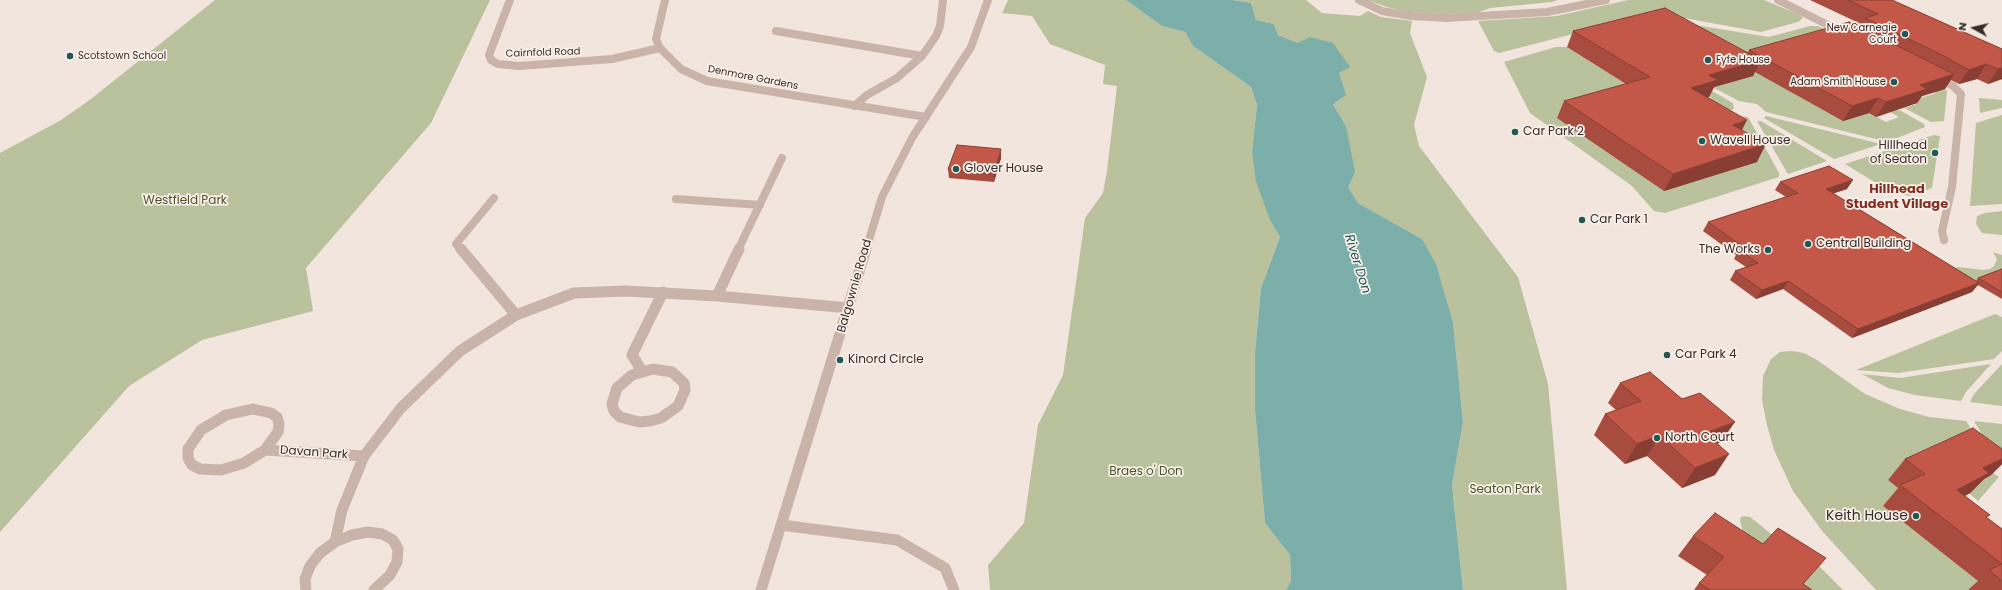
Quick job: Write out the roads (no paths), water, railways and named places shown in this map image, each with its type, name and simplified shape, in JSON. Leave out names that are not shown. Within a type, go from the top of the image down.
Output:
[{"type":"street","name":"Cairnfold Road","points":[[510,0],[489,55],[491,60],[498,64],[519,66],[612,59],[660,48]]},
{"type":"street","points":[[660,48],[656,38],[664,0]]},
{"type":"street","points":[[854,106],[867,95],[897,78],[922,56],[936,36],[940,26],[943,0]]},
{"type":"street","name":"Balgownie Road","points":[[761,590],[882,197],[900,157],[970,47],[988,0]]},
{"type":"street","points":[[1359,0],[1382,11],[1411,16],[1446,18],[1547,12],[1606,0]]},
{"type":"street","points":[[1778,0],[1853,37]]},
{"type":"street","points":[[776,31],[922,56]]},
{"type":"street","name":"Denmore Gardens","points":[[660,48],[681,69],[707,81],[926,117]]},
{"type":"street","points":[[1930,74],[1953,86],[1961,94],[1952,187],[1942,231],[1944,240]]},
{"type":"street","points":[[717,296],[782,158]]},
{"type":"street","points":[[494,198],[456,244],[516,315]]},
{"type":"street","points":[[676,199],[760,205]]},
{"type":"street","points":[[335,542],[342,510],[364,456],[402,408],[460,351],[516,315],[574,293],[626,291],[717,296],[849,308]]},
{"type":"street","points":[[642,371],[632,355],[663,292]]},
{"type":"street","points":[[663,370],[676,374],[684,383],[685,390],[683,398],[678,406],[661,418],[650,421],[629,420],[620,417],[614,411],[612,404],[613,396],[623,381],[642,371],[663,370]]},
{"type":"street","name":"Davan Park","points":[[265,450],[278,432],[279,424],[277,417],[271,412],[252,409],[226,415],[207,426],[193,440],[188,449],[188,458],[192,465],[200,469],[221,470],[244,463],[265,450],[364,456]]},
{"type":"street","points":[[781,525],[897,540],[945,568],[954,590]]},
{"type":"street","points":[[306,590],[305,579],[310,566],[320,553],[335,542],[352,535],[368,532],[382,534],[393,540],[398,549],[397,562],[390,575],[374,590]]},
{"type":"water","name":"River Don","points":[[1126,0],[1233,0],[1251,3],[1256,20],[1274,24],[1278,35],[1298,43],[1310,37],[1333,43],[1350,67],[1339,73],[1346,95],[1333,104],[1346,126],[1355,172],[1348,187],[1358,203],[1422,239],[1436,264],[1453,323],[1463,422],[1452,485],[1463,590],[1286,590],[1291,581],[1290,555],[1265,523],[1255,410],[1255,352],[1261,288],[1280,237],[1270,220],[1256,181],[1252,152],[1257,105],[1251,87],[1193,46],[1185,32],[1162,26]]},
{"type":"place","name":"New Carnegie Court","points":[[1905,34]]},
{"type":"place","name":"Scotstown School","points":[[70,56]]},
{"type":"place","name":"Fyfe House","points":[[1708,60]]},
{"type":"place","name":"Adam Smith House","points":[[1894,82]]},
{"type":"place","name":"Car Park 2","points":[[1515,132]]},
{"type":"place","name":"Wavell House","points":[[1702,141]]},
{"type":"place","name":"Hillhead of Seaton","points":[[1935,153]]},
{"type":"place","name":"Glover House","points":[[956,169]]},
{"type":"place","name":"Car Park 1","points":[[1582,220]]},
{"type":"place","name":"Central Building","points":[[1808,244]]},
{"type":"place","name":"The Works","points":[[1768,250]]},
{"type":"place","name":"Car Park 4","points":[[1667,355]]},
{"type":"place","name":"Kinord Circle","points":[[840,360]]},
{"type":"place","name":"North Court","points":[[1657,438]]},
{"type":"place","name":"Keith House","points":[[1916,516]]},
{"type":"district","name":"Hillhead Student Village","points":[[1897,198]]},
{"type":"park label","name":"Westfield Park","points":[[185,201]]},
{"type":"park label","name":"Braes o' Don","points":[[1146,472]]},
{"type":"park label","name":"Seaton Park","points":[[1505,490]]}]
